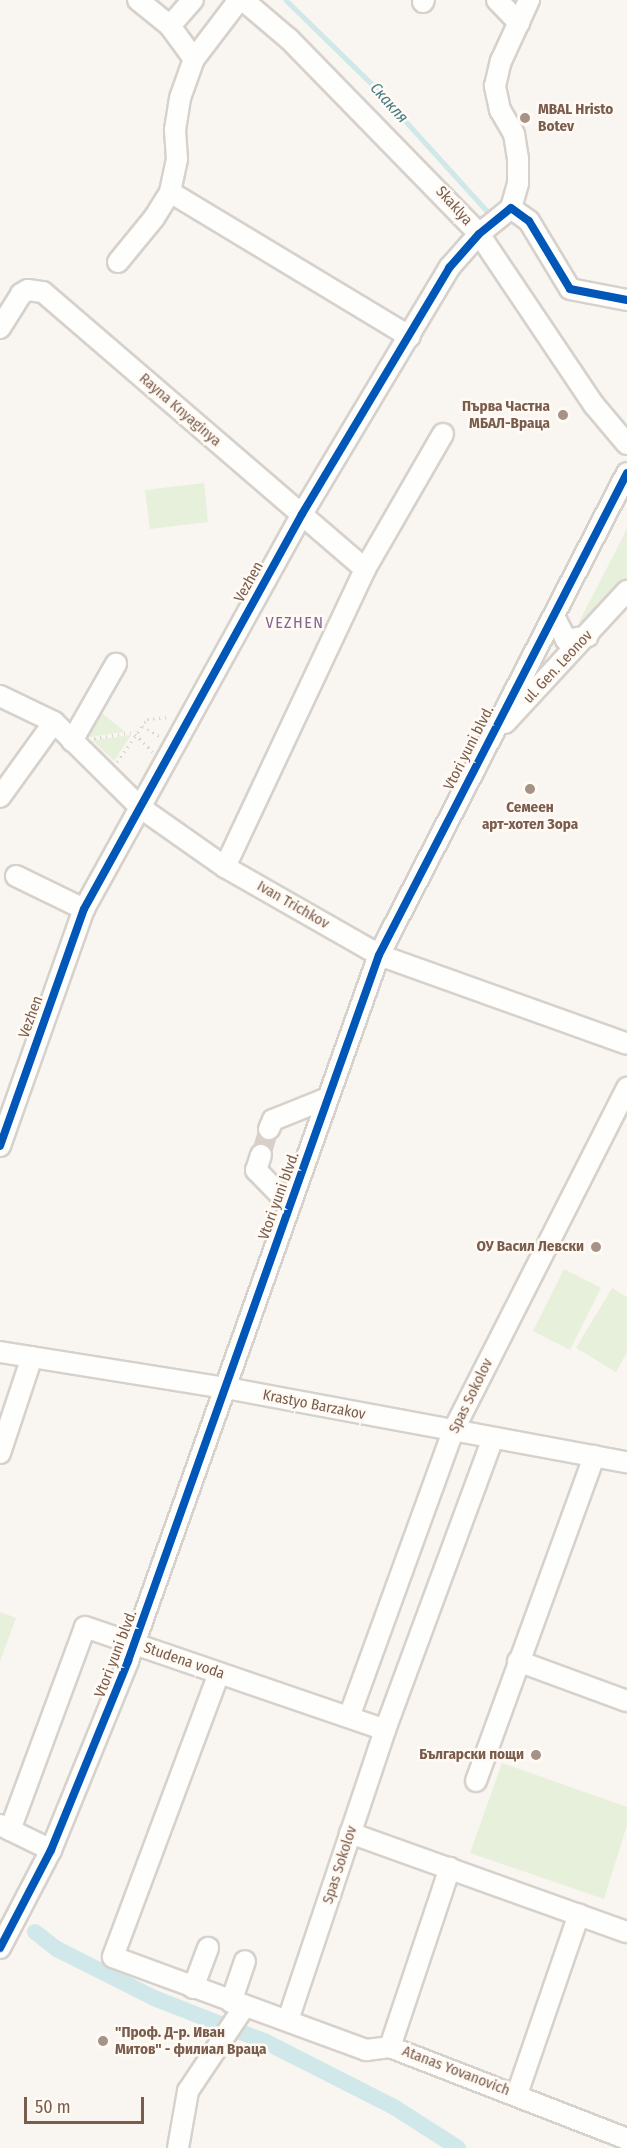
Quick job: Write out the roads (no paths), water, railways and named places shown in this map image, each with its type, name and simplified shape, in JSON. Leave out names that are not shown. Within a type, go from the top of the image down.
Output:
[{"type":"street","points":[[138,0],[170,26],[194,59]]},
{"type":"street","points":[[170,26],[193,0]]},
{"type":"street","name":"Skaklya","points":[[118,262],[154,218],[170,192],[177,159],[175,130],[180,98],[194,59],[241,0],[289,39],[479,234],[594,405],[627,444]]},
{"type":"street","points":[[497,0],[519,23]]},
{"type":"street","points":[[529,0],[501,61],[495,86],[500,110],[514,134],[518,159],[518,183],[511,208],[529,221],[570,289],[627,300]]},
{"type":"street","points":[[170,192],[410,337]]},
{"type":"street","name":"Vezhen","points":[[0,1146],[84,909],[302,514],[410,337],[449,268],[479,234],[511,208]]},
{"type":"street","name":"Rayna Knyaginya","points":[[0,328],[21,294],[28,290],[44,292],[365,569]]},
{"type":"street","points":[[225,867],[365,569],[443,434]]},
{"type":"street","name":"Vtori yuni blvd.","points":[[1,1943],[51,1850],[134,1644],[379,954],[627,473]]},
{"type":"street","name":"ul. Gen. Leonov","points":[[487,741],[588,636],[627,591]]},
{"type":"street","points":[[554,616],[566,640],[588,636]]},
{"type":"street","points":[[72,741],[116,664]]},
{"type":"street","name":"Ivan Trichkov","points":[[0,696],[54,722],[141,808],[225,867],[379,954],[627,1044]]},
{"type":"street","points":[[0,797],[54,722]]},
{"type":"street","points":[[16,876],[84,909]]},
{"type":"street","name":"Spas Sokolov","points":[[349,1718],[453,1431],[627,1088]]},
{"type":"street","points":[[269,1130],[273,1120],[328,1098]]},
{"type":"street","points":[[261,1155],[256,1170],[290,1205]]},
{"type":"street","name":"Krastyo Barzakov","points":[[0,1352],[226,1388],[492,1440],[627,1462]]},
{"type":"street","points":[[0,1454],[32,1358]]},
{"type":"street","name":"Spas Sokolov","points":[[288,2020],[385,1730],[492,1440]]},
{"type":"street","points":[[476,1781],[594,1456]]},
{"type":"street","name":"Studena voda","points":[[5,1827],[85,1627],[385,1730]]},
{"type":"street","points":[[518,1661],[627,1701]]},
{"type":"street","name":"Atanas Yovanovich","points":[[219,1673],[113,1957],[193,1988],[235,2015],[288,2020],[366,2050],[390,2047],[517,2094],[627,2139]]},
{"type":"street","points":[[5,1827],[51,1850]]},
{"type":"street","points":[[350,1833],[627,1932]]},
{"type":"street","points":[[390,2047],[450,1868]]},
{"type":"street","points":[[517,2094],[579,1914]]},
{"type":"street","points":[[193,1988],[208,1947]]},
{"type":"street","points":[[178,2148],[188,2091],[235,2015],[245,1961]]},
{"type":"waterway","name":"Скакля","points":[[286,0],[372,84],[487,211]]},
{"type":"waterway","points":[[35,1932],[57,1949],[154,1998],[264,2041],[394,2107],[458,2148]]},
{"type":"tunnel","points":[[261,1155],[269,1129]]},
{"type":"place","name":"MBAL Hristo Botev","points":[[525,118]]},
{"type":"place","name":"Първа Частна МБАЛ-Враца","points":[[563,415]]},
{"type":"place","name":"Семеен арт-хотел Зора","points":[[530,789]]},
{"type":"place","name":"ОУ Васил Левски","points":[[596,1247]]},
{"type":"place","name":"Български пощи","points":[[536,1755]]},
{"type":"place","name":"\"Проф. Д-р. Иван Митов\" - филиал Враца","points":[[103,2041]]},
{"type":"district","name":"VEZHEN","points":[[295,623]]}]
